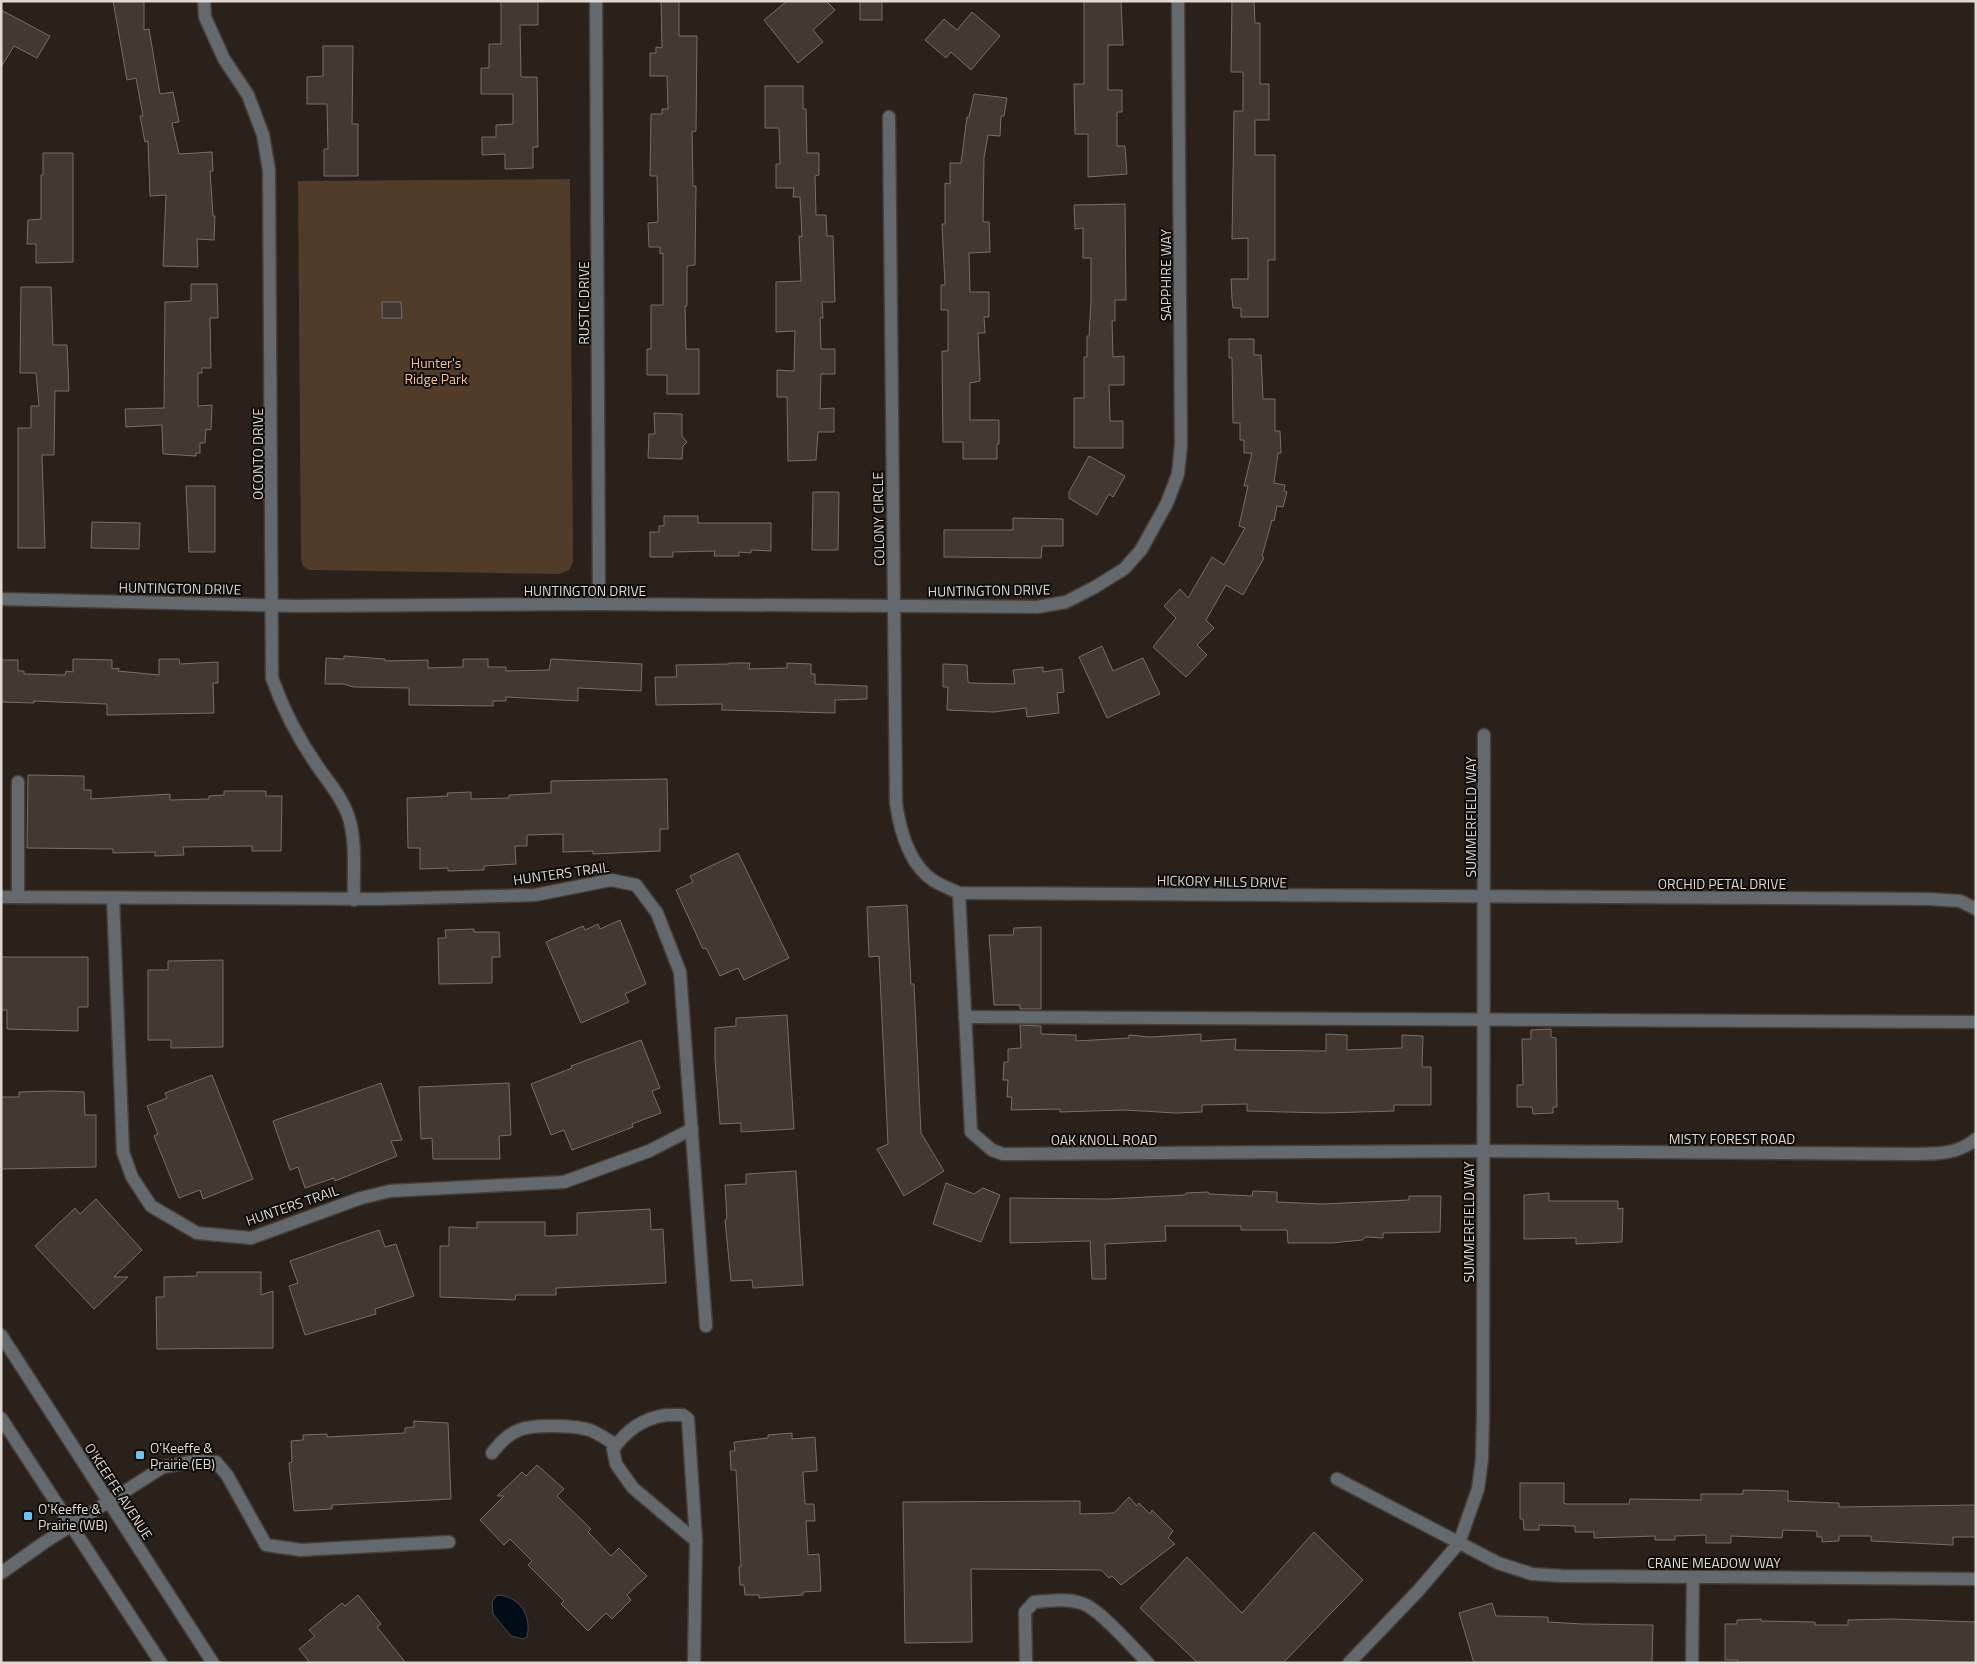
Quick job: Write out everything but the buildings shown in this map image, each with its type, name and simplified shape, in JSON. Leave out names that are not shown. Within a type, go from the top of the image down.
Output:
[{"type":"street","name":"OCONTO DRIVE","points":[[204,1],[206,17],[224,59],[248,95],[263,135],[269,170],[272,678],[279,699],[305,747],[337,790],[348,817],[353,850],[354,900]]},
{"type":"street","name":"RUSTIC DRIVE","points":[[596,1],[599,604]]},
{"type":"street","name":"SAPPHIRE WAY","points":[[1146,541],[1168,503],[1178,474],[1181,445],[1178,1]]},
{"type":"street","name":"COLONY CIRCLE","points":[[889,116],[896,803],[900,833],[916,862],[933,881],[959,893]]},
{"type":"street","name":"HUNTINGTON DRIVE","points":[[1,599],[273,605],[599,604],[1037,607],[1066,602],[1124,569],[1146,541]]},
{"type":"street","name":"SUMMERFIELD WAY","points":[[1349,1663],[1418,1591],[1459,1543],[1478,1489],[1482,1459],[1484,735]]},
{"type":"street","points":[[18,782],[18,897]]},
{"type":"street","name":"HUNTERS TRAIL","points":[[1,897],[354,900],[535,895],[610,880],[636,885],[657,912],[680,972],[706,1326]]},
{"type":"street","name":"HICKORY HILLS DRIVE","points":[[959,893],[1485,898]]},
{"type":"street","name":"OAK KNOLL ROAD","points":[[959,893],[971,1132],[992,1150],[1003,1154],[1484,1151]]},
{"type":"street","name":"HUNTERS TRAIL","points":[[113,898],[123,1152],[132,1177],[151,1206],[197,1233],[251,1238],[361,1198],[390,1191],[564,1182],[641,1154],[692,1129]]},
{"type":"street","name":"ORCHID PETAL DRIVE","points":[[1485,898],[1919,899],[1960,901],[1976,909]]},
{"type":"street","points":[[965,1017],[1976,1022]]},
{"type":"street","name":"MISTY FOREST ROAD","points":[[1484,1151],[1927,1154],[1966,1148],[1976,1139]]},
{"type":"street","name":"O'KEEFFE AVENUE","points":[[1,1334],[108,1503],[213,1663]]},
{"type":"street","points":[[694,1663],[696,1541],[688,1419],[683,1415],[652,1417],[630,1429],[616,1445],[613,1449],[616,1464],[633,1488],[696,1541]]},
{"type":"street","points":[[1,1418],[161,1663]]},
{"type":"street","points":[[492,1453],[505,1438],[520,1429],[546,1427],[568,1427],[591,1431],[616,1445]]},
{"type":"street","points":[[1,1573],[163,1467],[196,1461],[216,1462],[228,1475],[266,1544],[301,1550],[449,1542]]},
{"type":"street","name":"CRANE MEADOW WAY","points":[[1338,1479],[1498,1563],[1532,1574],[1976,1579]]},
{"type":"street","points":[[1692,1663],[1693,1577]]},
{"type":"street","points":[[1026,1663],[1025,1612],[1034,1602],[1064,1601],[1082,1603],[1095,1611],[1148,1663]]},
{"type":"green space","name":"Hunter's Ridge Park","points":[[570,179],[573,562],[569,570],[560,574],[309,570],[303,566],[301,559],[298,181]]},
{"type":"shaded area","points":[[497,1595],[512,1599],[522,1608],[528,1622],[527,1637],[523,1639],[511,1636],[493,1614],[492,1602]]},
{"type":"place","name":"O'Keeffe & Prairie (EB)","points":[[140,1455]]},
{"type":"place","name":"O'Keeffe & Prairie (WB)","points":[[28,1516]]}]
